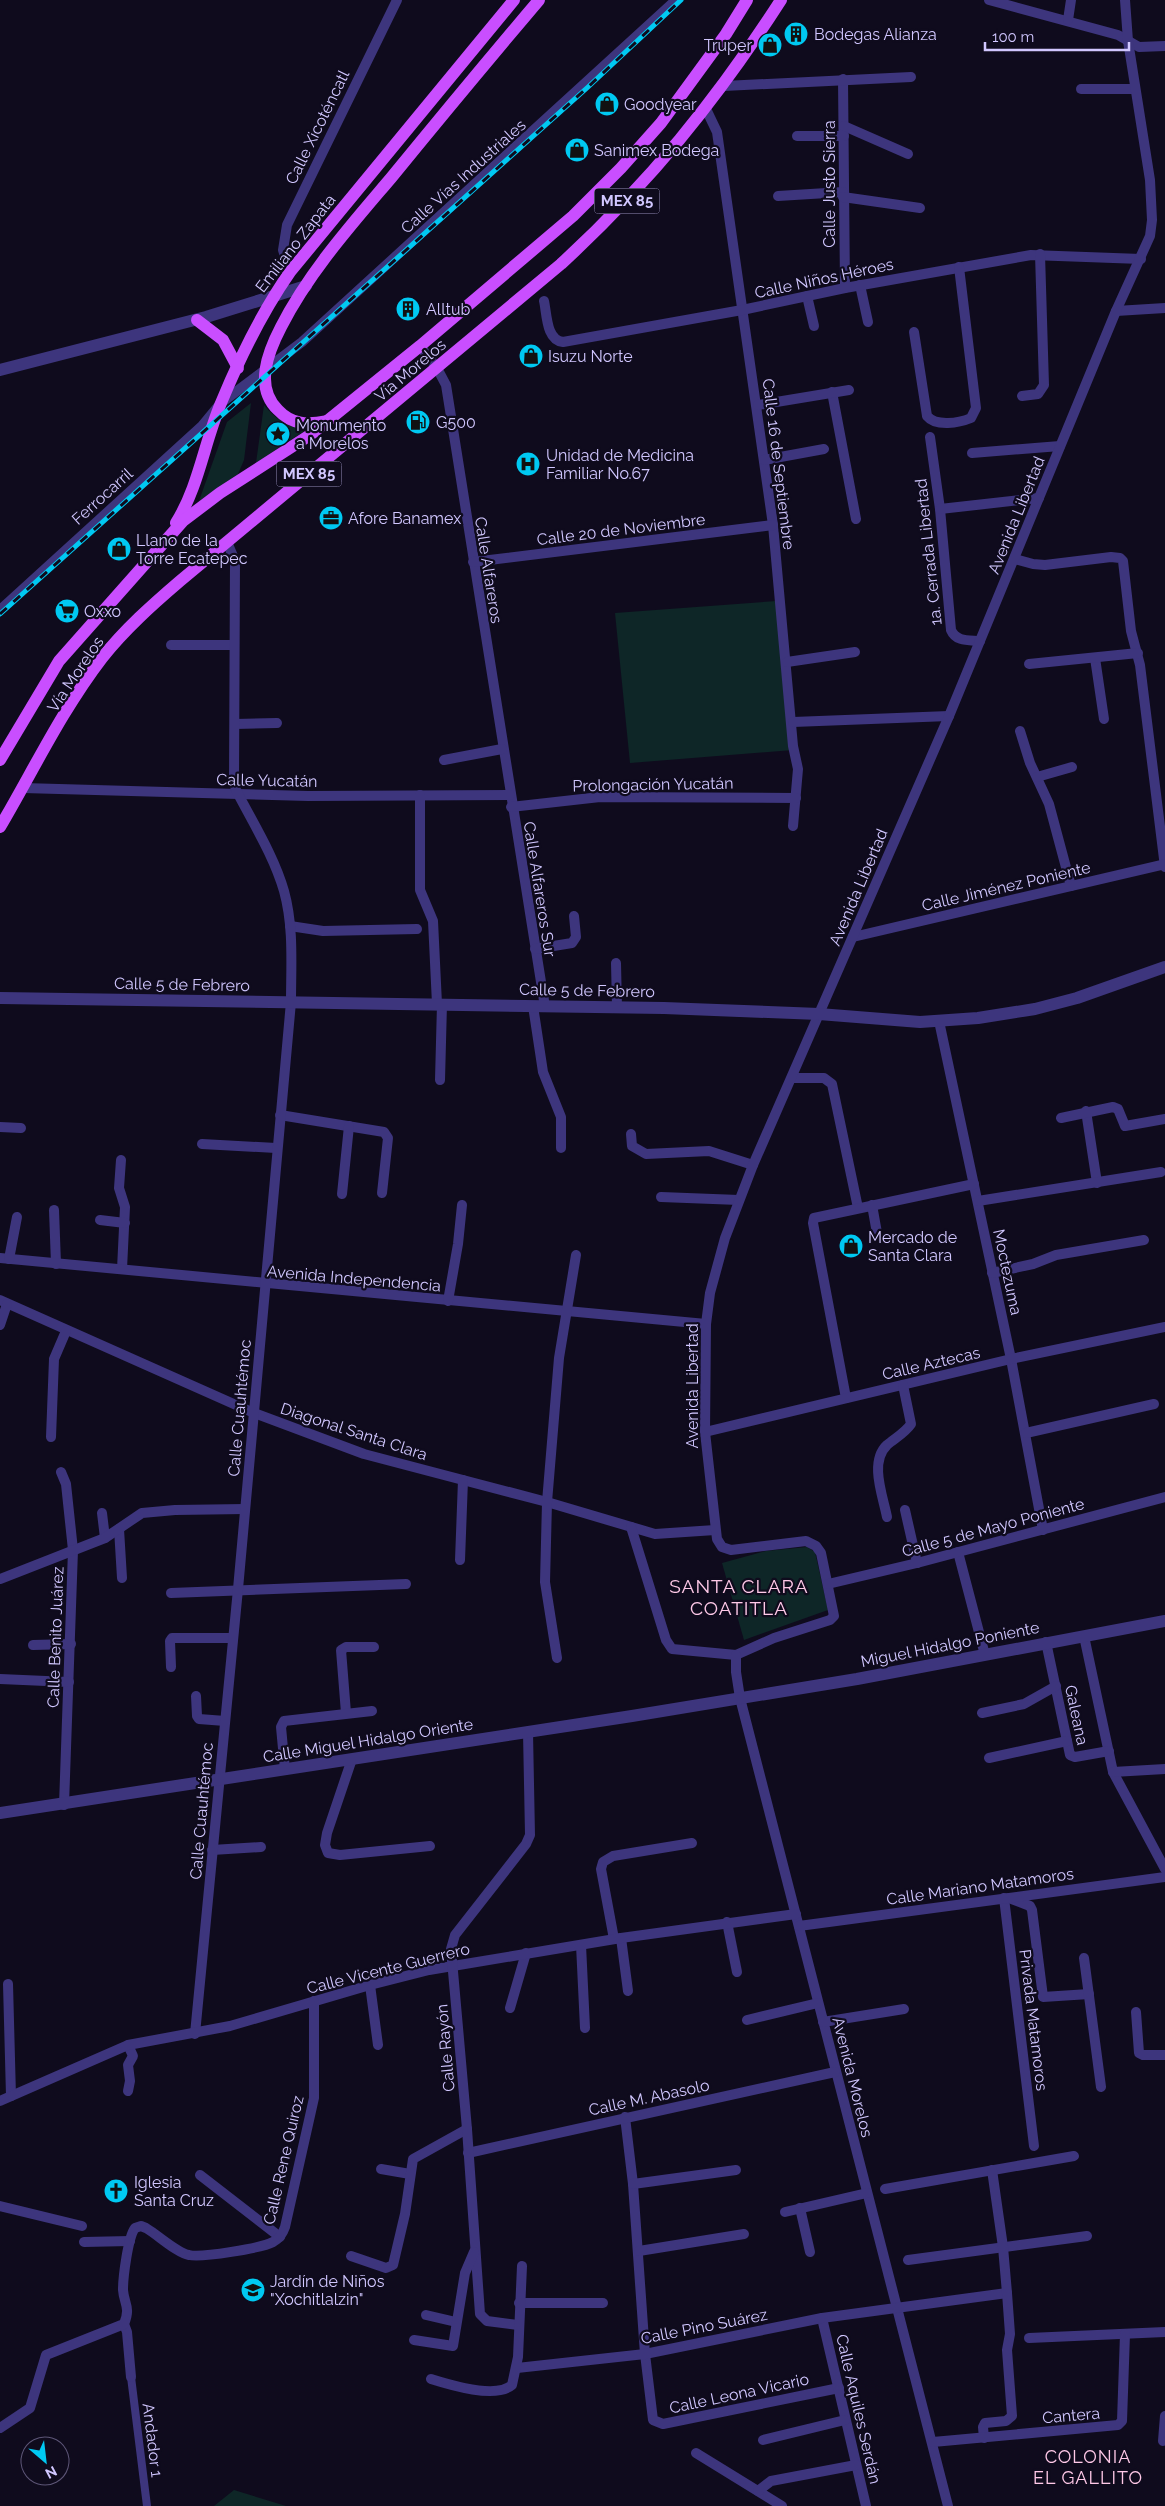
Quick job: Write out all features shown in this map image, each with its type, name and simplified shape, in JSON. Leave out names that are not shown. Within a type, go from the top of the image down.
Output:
[{"type":"main road","name":"Emiliano Zapata","points":[[164,542],[180,516],[192,490],[221,403],[271,299],[290,272],[514,0]]},
{"type":"main road","name":"Emiliano Zapata","points":[[328,421],[308,424],[296,422],[285,417],[270,402],[265,391],[266,369],[281,326],[306,286],[338,241],[539,0]]},
{"type":"main road","name":"Vía Morelos","points":[[0,760],[59,661],[164,542],[200,508],[293,447],[328,421],[542,244],[621,168],[661,123],[726,34],[747,0]]},
{"type":"main road","name":"Vía Morelos","points":[[0,827],[79,691],[102,659],[147,610],[561,264],[602,227],[652,174],[706,109],[724,86],[781,0]]},
{"type":"main road","points":[[197,320],[223,340],[238,368]]},
{"type":"street","name":"Calle Xicoténcatl","points":[[290,272],[283,250],[287,225],[315,164],[397,0]]},
{"type":"street","name":"Calle Vías Industriales","points":[[221,403],[309,336],[676,0]]},
{"type":"street","points":[[988,0],[1118,35],[1139,47],[1165,46]]},
{"type":"street","points":[[1068,20],[1071,0]]},
{"type":"street","name":"Avenida Libertad","points":[[828,1584],[821,1554],[812,1542],[806,1541],[731,1550],[722,1547],[717,1539],[705,1432],[706,1324],[717,1264],[753,1165],[949,716],[1116,311],[1141,259],[1151,228],[1152,208],[1150,180],[1128,40],[1125,0]]},
{"type":"street","points":[[724,86],[911,77]]},
{"type":"street","name":"Calle Justo Sierra","points":[[843,79],[845,288]]},
{"type":"street","points":[[1081,89],[1135,88]]},
{"type":"street","name":"Calle 16 de Septiembre","points":[[706,109],[717,132],[742,310],[758,406],[773,526],[787,662],[793,746],[798,769],[793,826]]},
{"type":"street","points":[[797,136],[844,131],[908,154]]},
{"type":"street","points":[[778,196],[843,194],[920,208]]},
{"type":"street","points":[[1022,396],[1038,394],[1044,385],[1040,254]]},
{"type":"street","name":"Calle Niños Héroes","points":[[544,301],[550,332],[555,339],[563,342],[742,310],[860,285],[1040,254],[1141,259]]},
{"type":"street","points":[[914,332],[927,416],[930,420],[940,423],[971,418],[976,408],[959,267]]},
{"type":"street","points":[[860,285],[868,322]]},
{"type":"street","points":[[0,370],[197,320],[271,299],[306,286]]},
{"type":"street","points":[[807,296],[814,326]]},
{"type":"street","points":[[1116,311],[1165,308]]},
{"type":"street","name":"Calle Alfareros","points":[[420,346],[437,368],[446,385],[512,807]]},
{"type":"street","points":[[758,406],[849,390]]},
{"type":"street","points":[[832,392],[856,519]]},
{"type":"street","name":"Ferrocarril","points":[[0,610],[202,426],[221,403]]},
{"type":"street","name":"1a. Cerrada Libertad","points":[[930,437],[940,509],[952,634],[960,640],[980,641]]},
{"type":"street","points":[[972,453],[1060,446]]},
{"type":"street","points":[[764,460],[824,449]]},
{"type":"street","points":[[940,509],[1039,498]]},
{"type":"street","name":"Calle 20 de Noviembre","points":[[473,562],[773,526]]},
{"type":"street","name":"Calle Cuauhtémoc","points":[[195,2034],[238,1589],[276,1148],[291,1002],[290,926],[279,877],[238,795],[234,781],[235,561],[227,542]]},
{"type":"street","points":[[1015,559],[1044,565],[1111,556],[1120,558],[1124,566],[1131,631],[1138,653],[1161,801],[1165,865]]},
{"type":"street","points":[[171,645],[234,645]]},
{"type":"street","points":[[787,662],[855,652]]},
{"type":"street","points":[[1029,664],[1138,653]]},
{"type":"street","points":[[1095,658],[1104,719]]},
{"type":"street","points":[[792,722],[949,716]]},
{"type":"street","points":[[234,724],[277,723]]},
{"type":"street","points":[[1020,731],[1052,814],[1071,886]]},
{"type":"street","points":[[444,760],[502,749]]},
{"type":"street","points":[[1037,777],[1072,767]]},
{"type":"street","name":"Calle Yucatán","points":[[23,788],[238,795],[510,795]]},
{"type":"street","points":[[420,796],[420,890],[433,920],[440,1004],[440,1080]]},
{"type":"street","name":"Prolongación Yucatán","points":[[512,807],[600,797],[796,798]]},
{"type":"street","name":"Calle Alfareros Sur","points":[[512,807],[535,949],[543,1072],[561,1116],[562,1148]]},
{"type":"street","name":"Calle Jiménez Poniente","points":[[853,937],[1165,865]]},
{"type":"street","points":[[535,949],[572,943],[576,937],[574,916]]},
{"type":"street","points":[[290,926],[323,932],[417,929]]},
{"type":"street","points":[[616,963],[617,1007]]},
{"type":"street","name":"Calle 5 de Febrero","points":[[0,998],[617,1007],[819,1014],[893,1021],[940,1022],[1035,1009],[1077,998],[1165,967]]},
{"type":"street","name":"Moctezuma","points":[[940,1022],[1011,1359],[1043,1530]]},
{"type":"street","points":[[792,1078],[824,1078],[832,1084],[858,1208]]},
{"type":"street","points":[[1061,1118],[1116,1107],[1122,1122],[1127,1127],[1165,1118]]},
{"type":"street","points":[[1086,1112],[1097,1183]]},
{"type":"street","points":[[280,1115],[380,1130],[387,1136],[382,1193]]},
{"type":"street","points":[[342,1194],[349,1126]]},
{"type":"street","points":[[0,1127],[21,1128]]},
{"type":"street","points":[[631,1134],[632,1146],[644,1154],[709,1151],[753,1165]]},
{"type":"street","points":[[202,1144],[276,1148]]},
{"type":"street","points":[[121,1160],[119,1188],[124,1207],[122,1269]]},
{"type":"street","points":[[978,1201],[1161,1172]]},
{"type":"street","points":[[846,1398],[813,1223],[814,1218],[974,1184]]},
{"type":"street","points":[[661,1197],[739,1200]]},
{"type":"street","points":[[448,1301],[458,1244],[462,1205]]},
{"type":"street","points":[[872,1205],[877,1233]]},
{"type":"street","points":[[54,1210],[56,1264]]},
{"type":"street","points":[[5,1259],[17,1217]]},
{"type":"street","points":[[100,1220],[124,1223]]},
{"type":"street","points":[[992,1273],[1034,1264],[1056,1255],[1144,1240]]},
{"type":"street","points":[[558,1658],[544,1582],[547,1502],[554,1403],[565,1312],[576,1255]]},
{"type":"street","name":"Avenida Independencia","points":[[5,1259],[122,1269],[265,1285],[706,1324]]},
{"type":"street","points":[[0,1325],[3,1302]]},
{"type":"street","name":"Diagonal Santa Clara","points":[[3,1302],[254,1413],[364,1454],[547,1502],[655,1534],[715,1530]]},
{"type":"street","name":"Calle Aztecas","points":[[705,1432],[1011,1359],[1165,1327]]},
{"type":"street","points":[[51,1437],[54,1359],[66,1331]]},
{"type":"street","points":[[887,1517],[879,1475],[878,1457],[888,1444],[911,1424],[904,1385]]},
{"type":"street","points":[[1026,1433],[1154,1404]]},
{"type":"street","name":"Calle Benito Juárez","points":[[61,1472],[66,1484],[72,1550],[71,1644],[64,1805]]},
{"type":"street","points":[[460,1560],[463,1480]]},
{"type":"street","name":"Calle 5 de Mayo Poniente","points":[[828,1584],[917,1563],[1165,1497]]},
{"type":"street","points":[[0,1579],[105,1538],[130,1520],[148,1512],[245,1509]]},
{"type":"street","points":[[905,1510],[917,1563]]},
{"type":"street","points":[[102,1514],[105,1538]]},
{"type":"street","points":[[631,1526],[638,1554],[670,1647],[677,1650],[736,1655],[774,1638],[832,1618],[835,1614],[828,1584]]},
{"type":"street","points":[[119,1529],[122,1578]]},
{"type":"street","points":[[958,1552],[985,1655]]},
{"type":"street","points":[[171,1594],[238,1589],[406,1584]]},
{"type":"street","name":"Miguel Hidalgo Poniente","points":[[740,1698],[1165,1621]]},
{"type":"street","points":[[1084,1636],[1113,1772],[1165,1869]]},
{"type":"street","points":[[171,1667],[170,1641],[172,1638],[233,1638]]},
{"type":"street","name":"Galeana","points":[[1046,1642],[1067,1741],[1073,1757],[1109,1751]]},
{"type":"street","points":[[33,1645],[71,1644]]},
{"type":"street","points":[[346,1713],[341,1650],[346,1647],[374,1648]]},
{"type":"street","name":"Avenida Morelos","points":[[736,1655],[736,1672],[740,1698],[948,2506]]},
{"type":"street","points":[[0,1679],[69,1682]]},
{"type":"street","points":[[982,1713],[1024,1704],[1056,1686]]},
{"type":"street","points":[[196,1696],[197,1716],[199,1719],[225,1721]]},
{"type":"street","name":"Calle Miguel Hidalgo Oriente","points":[[0,1813],[64,1805],[740,1698]]},
{"type":"street","points":[[285,1770],[282,1722],[372,1711]]},
{"type":"street","name":"Calle Rayón","points":[[518,2325],[487,2321],[481,2317],[474,2252],[467,2129],[454,1964],[451,1949],[455,1935],[526,1844],[530,1835],[528,1732]]},
{"type":"street","points":[[989,1758],[1067,1741]]},
{"type":"street","points":[[352,1759],[327,1833],[325,1845],[328,1853],[340,1855],[430,1846]]},
{"type":"street","points":[[1113,1772],[1165,1768]]},
{"type":"street","points":[[628,1991],[618,1938],[601,1869],[603,1862],[613,1856],[692,1842]]},
{"type":"street","points":[[212,1850],[262,1847]]},
{"type":"street","name":"Calle Mariano Matamoros","points":[[799,1926],[1165,1877]]},
{"type":"street","points":[[1006,1898],[1030,1906],[1032,1910],[1043,1996],[1089,1994]]},
{"type":"street","name":"Privada Matamoros","points":[[1006,1898],[1034,2146]]},
{"type":"street","name":"Calle Vicente Guerrero","points":[[0,2101],[128,2045],[195,2034],[238,2024],[370,1985],[454,1964],[727,1922],[796,1914]]},
{"type":"street","points":[[727,1922],[737,1972]]},
{"type":"street","points":[[581,1945],[585,2028]]},
{"type":"street","points":[[510,2008],[526,1953]]},
{"type":"street","points":[[1084,1958],[1101,2087]]},
{"type":"street","points":[[8,1984],[11,2096]]},
{"type":"street","points":[[370,1985],[378,2045]]},
{"type":"street","name":"Calle Rene Quiroz","points":[[280,2237],[286,2227],[314,2098],[314,2001]]},
{"type":"street","points":[[748,2020],[818,2003]]},
{"type":"street","points":[[824,2022],[904,2009]]},
{"type":"street","points":[[1136,2012],[1139,2053],[1144,2055],[1165,2055]]},
{"type":"street","points":[[128,2045],[133,2056],[128,2065],[130,2081],[128,2091]]},
{"type":"street","name":"Calle M. Abasolo","points":[[468,2153],[835,2072]]},
{"type":"street","points":[[625,2117],[633,2184],[645,2354]]},
{"type":"street","points":[[351,2256],[386,2268],[393,2265],[405,2214],[412,2163],[417,2156],[467,2129]]},
{"type":"street","points":[[885,2189],[1074,2156]]},
{"type":"street","points":[[381,2169],[410,2174]]},
{"type":"street","points":[[633,2184],[736,2170]]},
{"type":"street","points":[[984,2438],[983,2427],[985,2424],[1006,2420],[1012,2416],[1007,2350],[1010,2334],[1004,2247],[992,2170]]},
{"type":"street","points":[[131,2377],[127,2332],[124,2324],[128,2308],[123,2291],[130,2241],[133,2231],[138,2226],[146,2228],[180,2252],[191,2256],[209,2255],[264,2245],[280,2237],[200,2175]]},
{"type":"street","points":[[785,2212],[867,2193]]},
{"type":"street","points":[[0,2206],[82,2226]]},
{"type":"street","points":[[800,2208],[810,2252]]},
{"type":"street","points":[[638,2251],[744,2234]]},
{"type":"street","points":[[908,2260],[1086,2236]]},
{"type":"street","points":[[84,2242],[130,2241]]},
{"type":"street","name":"Calle Rayón","points":[[414,2340],[452,2347],[468,2264],[474,2252]]},
{"type":"street","points":[[431,2379],[480,2390],[507,2388],[514,2380],[517,2368],[522,2266]]},
{"type":"street","name":"Calle Pino Suárez","points":[[517,2368],[645,2354],[822,2318],[1007,2293]]},
{"type":"street","points":[[519,2304],[603,2303]]},
{"type":"street","points":[[426,2315],[456,2322]]},
{"type":"street","name":"Calle Aquiles Serdán","points":[[822,2318],[866,2506]]},
{"type":"street","points":[[0,2428],[30,2408],[46,2355],[124,2324]]},
{"type":"street","points":[[1029,2338],[1165,2332]]},
{"type":"street","name":"Cantera","points":[[933,2442],[1120,2424],[1125,2334]]},
{"type":"street","name":"Calle Leona Vicario","points":[[645,2354],[652,2417],[659,2424],[839,2388]]},
{"type":"street","name":"Andador 1","points":[[131,2377],[147,2506]]},
{"type":"street","points":[[1163,2441],[1165,2416]]},
{"type":"street","points":[[763,2440],[845,2420]]},
{"type":"street","points":[[696,2453],[782,2506]]},
{"type":"street","points":[[758,2491],[771,2481],[856,2465]]},
{"type":"green space","points":[[251,403],[244,460],[238,474],[199,501],[227,422]]},
{"type":"green space","points":[[264,405],[283,422],[307,429],[256,463]]},
{"type":"green space","points":[[777,601],[793,750],[630,763],[615,613]]},
{"type":"green space","points":[[807,1547],[815,1552],[828,1610],[744,1640],[722,1563],[766,1551]]},
{"type":"green space","points":[[234,2490],[286,2506],[214,2506]]},
{"type":"railway","points":[[0,614],[588,87],[681,0]]},
{"type":"place","name":"Bodegas Alianza","points":[[796,34]]},
{"type":"place","name":"Truper","points":[[770,45]]},
{"type":"place","name":"Goodyear","points":[[607,104]]},
{"type":"place","name":"Sanimex Bodega","points":[[577,150]]},
{"type":"place","name":"Alltub","points":[[408,309]]},
{"type":"place","name":"Isuzu Norte","points":[[531,356]]},
{"type":"place","name":"G500","points":[[418,422]]},
{"type":"place","name":"Monumento a Morelos","points":[[278,434]]},
{"type":"place","name":"Unidad de Medicina Familiar No.67","points":[[528,464]]},
{"type":"place","name":"Afore Banamex","points":[[331,518]]},
{"type":"place","name":"Llano de la Torre Ecatepec","points":[[119,549]]},
{"type":"place","name":"Oxxo","points":[[67,611]]},
{"type":"place","name":"Mercado de Santa Clara","points":[[851,1246]]},
{"type":"place","name":"Iglesia Santa Cruz","points":[[116,2191]]},
{"type":"place","name":"Jardín de Niños \"Xochitlalzin\"","points":[[253,2290]]},
{"type":"district","name":"SANTA CLARA COATITLA","points":[[739,1597]]},
{"type":"district","name":"COLONIA EL GALLITO","points":[[1088,2467]]}]
